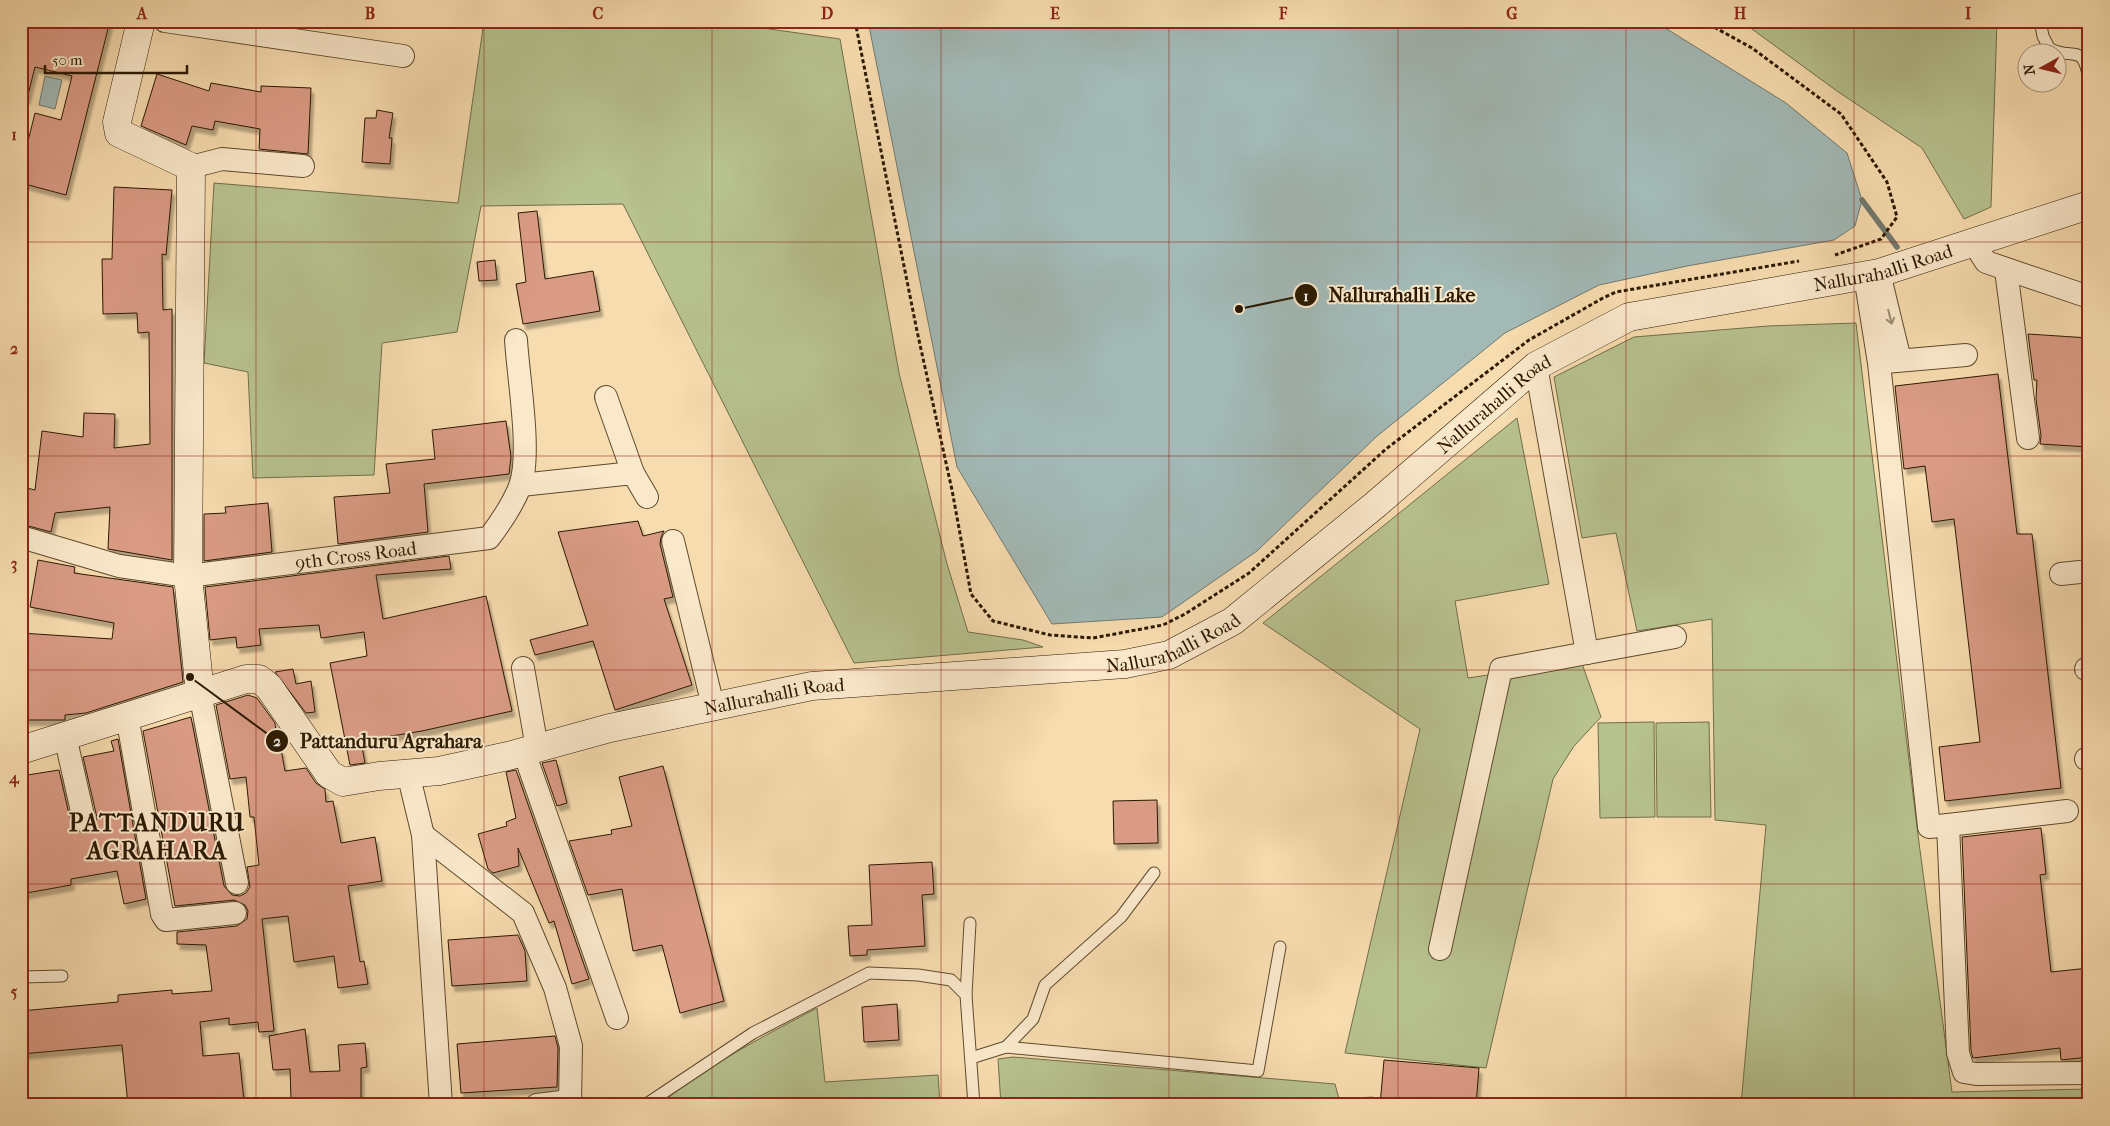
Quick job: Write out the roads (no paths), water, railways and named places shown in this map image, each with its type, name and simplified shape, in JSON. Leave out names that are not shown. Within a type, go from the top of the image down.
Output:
[{"type":"street","points":[[141,21],[117,122],[119,133],[191,166],[222,159],[303,166]]},
{"type":"street","points":[[165,21],[403,56]]},
{"type":"street","points":[[191,166],[188,576],[200,693],[237,883]]},
{"type":"street","name":"Nallurahalli Road","points":[[200,693],[246,679],[259,679],[269,688],[329,774],[343,782],[439,771],[530,750],[610,728],[812,686],[1125,664],[1169,655],[1233,621],[1375,505],[1536,366],[1629,317],[1872,275],[1927,259],[1972,242],[2089,205]]},
{"type":"street","points":[[1972,242],[1986,262],[2089,297]]},
{"type":"street","points":[[2006,270],[2028,438]]},
{"type":"street","points":[[1872,275],[1889,362],[1929,828],[2067,811]]},
{"type":"street","name":"9th Cross Road","points":[[21,537],[119,566],[188,576],[489,538],[502,521],[520,485],[525,457],[516,340]]},
{"type":"street","points":[[1889,362],[1966,356]]},
{"type":"street","points":[[1536,366],[1587,653]]},
{"type":"street","points":[[606,397],[633,473],[648,497]]},
{"type":"street","points":[[520,485],[633,473]]},
{"type":"street","points":[[673,541],[713,706]]},
{"type":"street","points":[[2061,574],[2089,571]]},
{"type":"street","points":[[1440,949],[1501,669],[1675,638]]},
{"type":"street","points":[[523,668],[530,750],[616,1018]]},
{"type":"street","points":[[21,750],[200,693]]},
{"type":"street","points":[[127,716],[162,914],[166,920],[234,913]]},
{"type":"street","points":[[65,736],[84,820]]},
{"type":"street","points":[[408,774],[423,835],[441,1105]]},
{"type":"street","points":[[1948,825],[1958,1053],[1964,1072],[1976,1074],[2089,1073]]},
{"type":"street","points":[[423,835],[523,913],[555,988],[571,1046],[570,1103],[537,1105]]},
{"type":"lane","points":[[2040,21],[2043,36],[2049,48],[2079,55],[2084,59],[2089,81]]},
{"type":"lane","points":[[1006,1047],[1033,1018],[1045,985],[1121,917],[1154,873]]},
{"type":"lane","points":[[970,923],[966,995],[974,1105]]},
{"type":"lane","points":[[971,1058],[1006,1047],[1258,1071],[1280,947]]},
{"type":"lane","points":[[645,1105],[753,1033],[869,973],[918,975],[951,980],[966,995]]},
{"type":"lane","points":[[21,977],[62,976]]},
{"type":"water","points":[[868,21],[1654,21],[1786,103],[1847,153],[1862,200],[1855,226],[1834,240],[1687,266],[1599,285],[1505,333],[1376,437],[1257,551],[1162,617],[1052,624],[957,467]]},
{"type":"water","points":[[45,76],[62,80],[55,109],[39,105]]},
{"type":"waterway","points":[[1862,200],[1897,247]]},
{"type":"place","name":"Nallurahalli Lake","points":[[1239,309]]},
{"type":"place","name":"Pattanduru Agrahara","points":[[190,677]]},
{"type":"district","name":"PATTANDURU AGRAHARA","points":[[157,837]]}]
